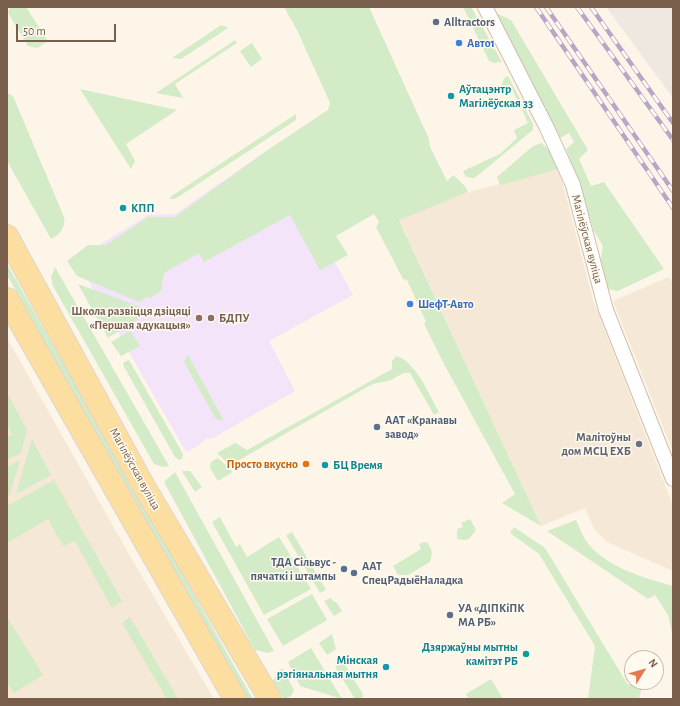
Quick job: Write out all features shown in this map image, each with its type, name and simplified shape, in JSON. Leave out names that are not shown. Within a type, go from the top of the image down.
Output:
[{"type":"main road","name":"Магілёўская вуліца","points":[[7,236],[147,492],[270,699]]},
{"type":"main road","points":[[7,299],[235,699]]},
{"type":"street","name":"Магілёўская вуліца","points":[[485,7],[547,128],[573,185],[606,310],[673,479]]},
{"type":"shaded area","points":[[606,7],[673,7],[673,98]]},
{"type":"shaded area","name":"БДПУ","points":[[272,147],[353,295],[269,341],[295,391],[211,439],[207,438],[196,447],[186,452],[76,259],[148,215],[175,214]]},
{"type":"shaded area","points":[[559,169],[593,300],[673,506],[673,571],[607,542],[594,529],[585,508],[541,526],[399,219],[468,192]]},
{"type":"shaded area","points":[[669,277],[673,284],[673,452],[613,301]]},
{"type":"shaded area","points":[[7,338],[130,556],[214,699],[7,699]]},
{"type":"green space","points":[[10,7],[26,7],[48,41],[37,48],[28,46],[8,13]]},
{"type":"green space","points":[[284,7],[369,7],[429,139],[430,147],[447,181],[453,175],[464,185],[468,192],[399,220],[541,526],[502,503],[515,494],[444,364],[424,324],[426,322],[407,280],[403,279],[376,227],[379,222],[374,214],[336,236],[348,255],[320,270],[290,215],[204,262],[199,253],[164,273],[161,291],[150,298],[147,297],[139,302],[77,276],[67,261],[88,245],[106,245],[148,217],[175,217],[272,147],[328,110],[330,103],[297,30]]},
{"type":"green space","points":[[463,7],[471,7],[502,62],[494,63],[489,61]]},
{"type":"green space","points":[[496,13],[511,20],[588,150],[579,159],[591,186],[604,182],[664,269],[618,291],[608,289],[600,264],[603,246],[594,231],[580,185],[566,149],[574,142],[569,133],[560,138]]},
{"type":"green space","points":[[221,25],[228,28],[181,59],[172,58]]},
{"type":"green space","points":[[235,40],[237,43],[175,84],[183,98],[156,93]]},
{"type":"green space","points":[[252,43],[262,59],[251,67],[240,51]]},
{"type":"green space","points":[[508,76],[533,124],[533,130],[477,176],[474,178],[466,177],[463,171],[500,154],[517,138],[514,130],[528,123],[510,85],[504,87],[502,85],[504,78]]},
{"type":"green space","points":[[80,89],[177,110],[126,144],[135,161],[131,169]]},
{"type":"green space","points":[[7,93],[13,96],[64,217],[62,230],[51,239],[7,161]]},
{"type":"green space","points":[[296,114],[296,120],[175,199],[170,199],[170,197]]},
{"type":"green space","points":[[542,143],[554,156],[559,169],[500,185],[497,177],[533,146]]},
{"type":"green space","points":[[7,264],[253,699],[246,699],[236,683],[7,275]]},
{"type":"green space","points":[[55,267],[169,466],[163,467],[154,464],[53,286],[51,277]]},
{"type":"green space","points":[[78,284],[143,308],[144,315],[108,338]]},
{"type":"green space","points":[[130,331],[140,346],[121,356],[111,342]]},
{"type":"green space","points":[[188,355],[224,421],[216,419],[184,362]]},
{"type":"green space","points":[[396,356],[410,364],[416,371],[439,412],[434,415],[410,373],[404,373],[391,380],[369,386],[234,463],[234,469],[217,453],[235,443],[247,450],[392,369],[392,361]]},
{"type":"green space","points":[[129,360],[183,454],[182,459],[179,460],[175,457],[123,365],[124,362]]},
{"type":"green space","points":[[7,393],[27,430],[21,453],[7,460],[7,437],[12,434],[7,424]]},
{"type":"green space","points":[[32,439],[51,475],[16,494]]},
{"type":"green space","points":[[218,458],[233,472],[218,481],[210,468],[211,462]]},
{"type":"green space","points":[[20,460],[9,496],[7,497],[7,467]]},
{"type":"green space","points":[[182,471],[190,471],[202,487],[195,492]]},
{"type":"green space","points":[[175,472],[274,651],[268,653],[255,650],[164,482]]},
{"type":"green space","points":[[54,480],[122,601],[112,608],[75,541],[63,546],[48,519],[7,543],[7,506]]},
{"type":"green space","points":[[220,517],[236,547],[240,544],[247,557],[279,537],[311,589],[264,615],[212,522]]},
{"type":"green space","points":[[470,519],[476,530],[469,539],[457,539],[457,529],[463,527],[461,523]]},
{"type":"green space","points":[[576,520],[582,534],[599,555],[629,572],[673,586],[673,637],[668,615],[655,595],[648,599],[547,531]]},
{"type":"green space","points":[[514,527],[545,548],[624,678],[624,690],[641,690],[639,699],[588,699],[595,646],[539,554],[510,533]]},
{"type":"green space","points":[[292,532],[326,590],[320,593],[286,535]]},
{"type":"green space","points":[[424,542],[428,543],[432,552],[430,562],[408,575],[398,575],[393,566],[421,549],[419,544]]},
{"type":"green space","points":[[312,594],[327,620],[283,646],[267,619]]},
{"type":"green space","points":[[331,598],[334,602],[336,602],[342,611],[334,616],[324,601]]},
{"type":"green space","points":[[7,617],[43,675],[14,693],[7,683]]},
{"type":"green space","points":[[130,617],[178,699],[167,699],[122,623]]},
{"type":"green space","points":[[332,634],[336,649],[327,655],[319,643]]},
{"type":"green space","points":[[311,648],[342,699],[300,686],[288,662]]},
{"type":"green space","points":[[343,662],[363,694],[362,699],[355,699],[335,667]]},
{"type":"green space","points":[[282,668],[294,690],[291,696],[284,699],[272,682]]},
{"type":"green space","points":[[491,679],[503,699],[469,699],[466,694]]},
{"type":"railway","points":[[536,7],[673,208]]},
{"type":"railway","points":[[546,7],[673,191]]},
{"type":"railway","points":[[577,7],[673,140]]},
{"type":"railway","points":[[591,7],[673,123]]},
{"type":"place","name":"Alltractors","points":[[436,22]]},
{"type":"place","name":"Авто1","points":[[459,43]]},
{"type":"place","name":"Аўтацэнтр Магілёўская 33","points":[[451,96]]},
{"type":"place","name":"КПП","points":[[123,208]]},
{"type":"place","name":"ШефТ-Авто","points":[[410,304]]},
{"type":"place","name":"Школа развіцця дзіцяці «Першая адукацыя»","points":[[199,318]]},
{"type":"place","name":"БДПУ","points":[[211,318]]},
{"type":"place","name":"ААТ «Кранавы завод»","points":[[377,427]]},
{"type":"place","name":"Малітоўны дом МСЦ ЕХБ","points":[[639,444]]},
{"type":"place","name":"Просто вкусно","points":[[306,464]]},
{"type":"place","name":"БЦ Время","points":[[325,465]]},
{"type":"place","name":"ТДА Сільвус - пячаткі і штампы","points":[[344,569]]},
{"type":"place","name":"ААТ СпецРадыёНаладка","points":[[354,573]]},
{"type":"place","name":"УА «ДІПКіПК МА РБ»","points":[[450,615]]},
{"type":"place","name":"Дзяржаўны мытны камітэт РБ","points":[[526,654]]},
{"type":"place","name":"Мінская рэгіянальная мытня","points":[[386,667]]}]
